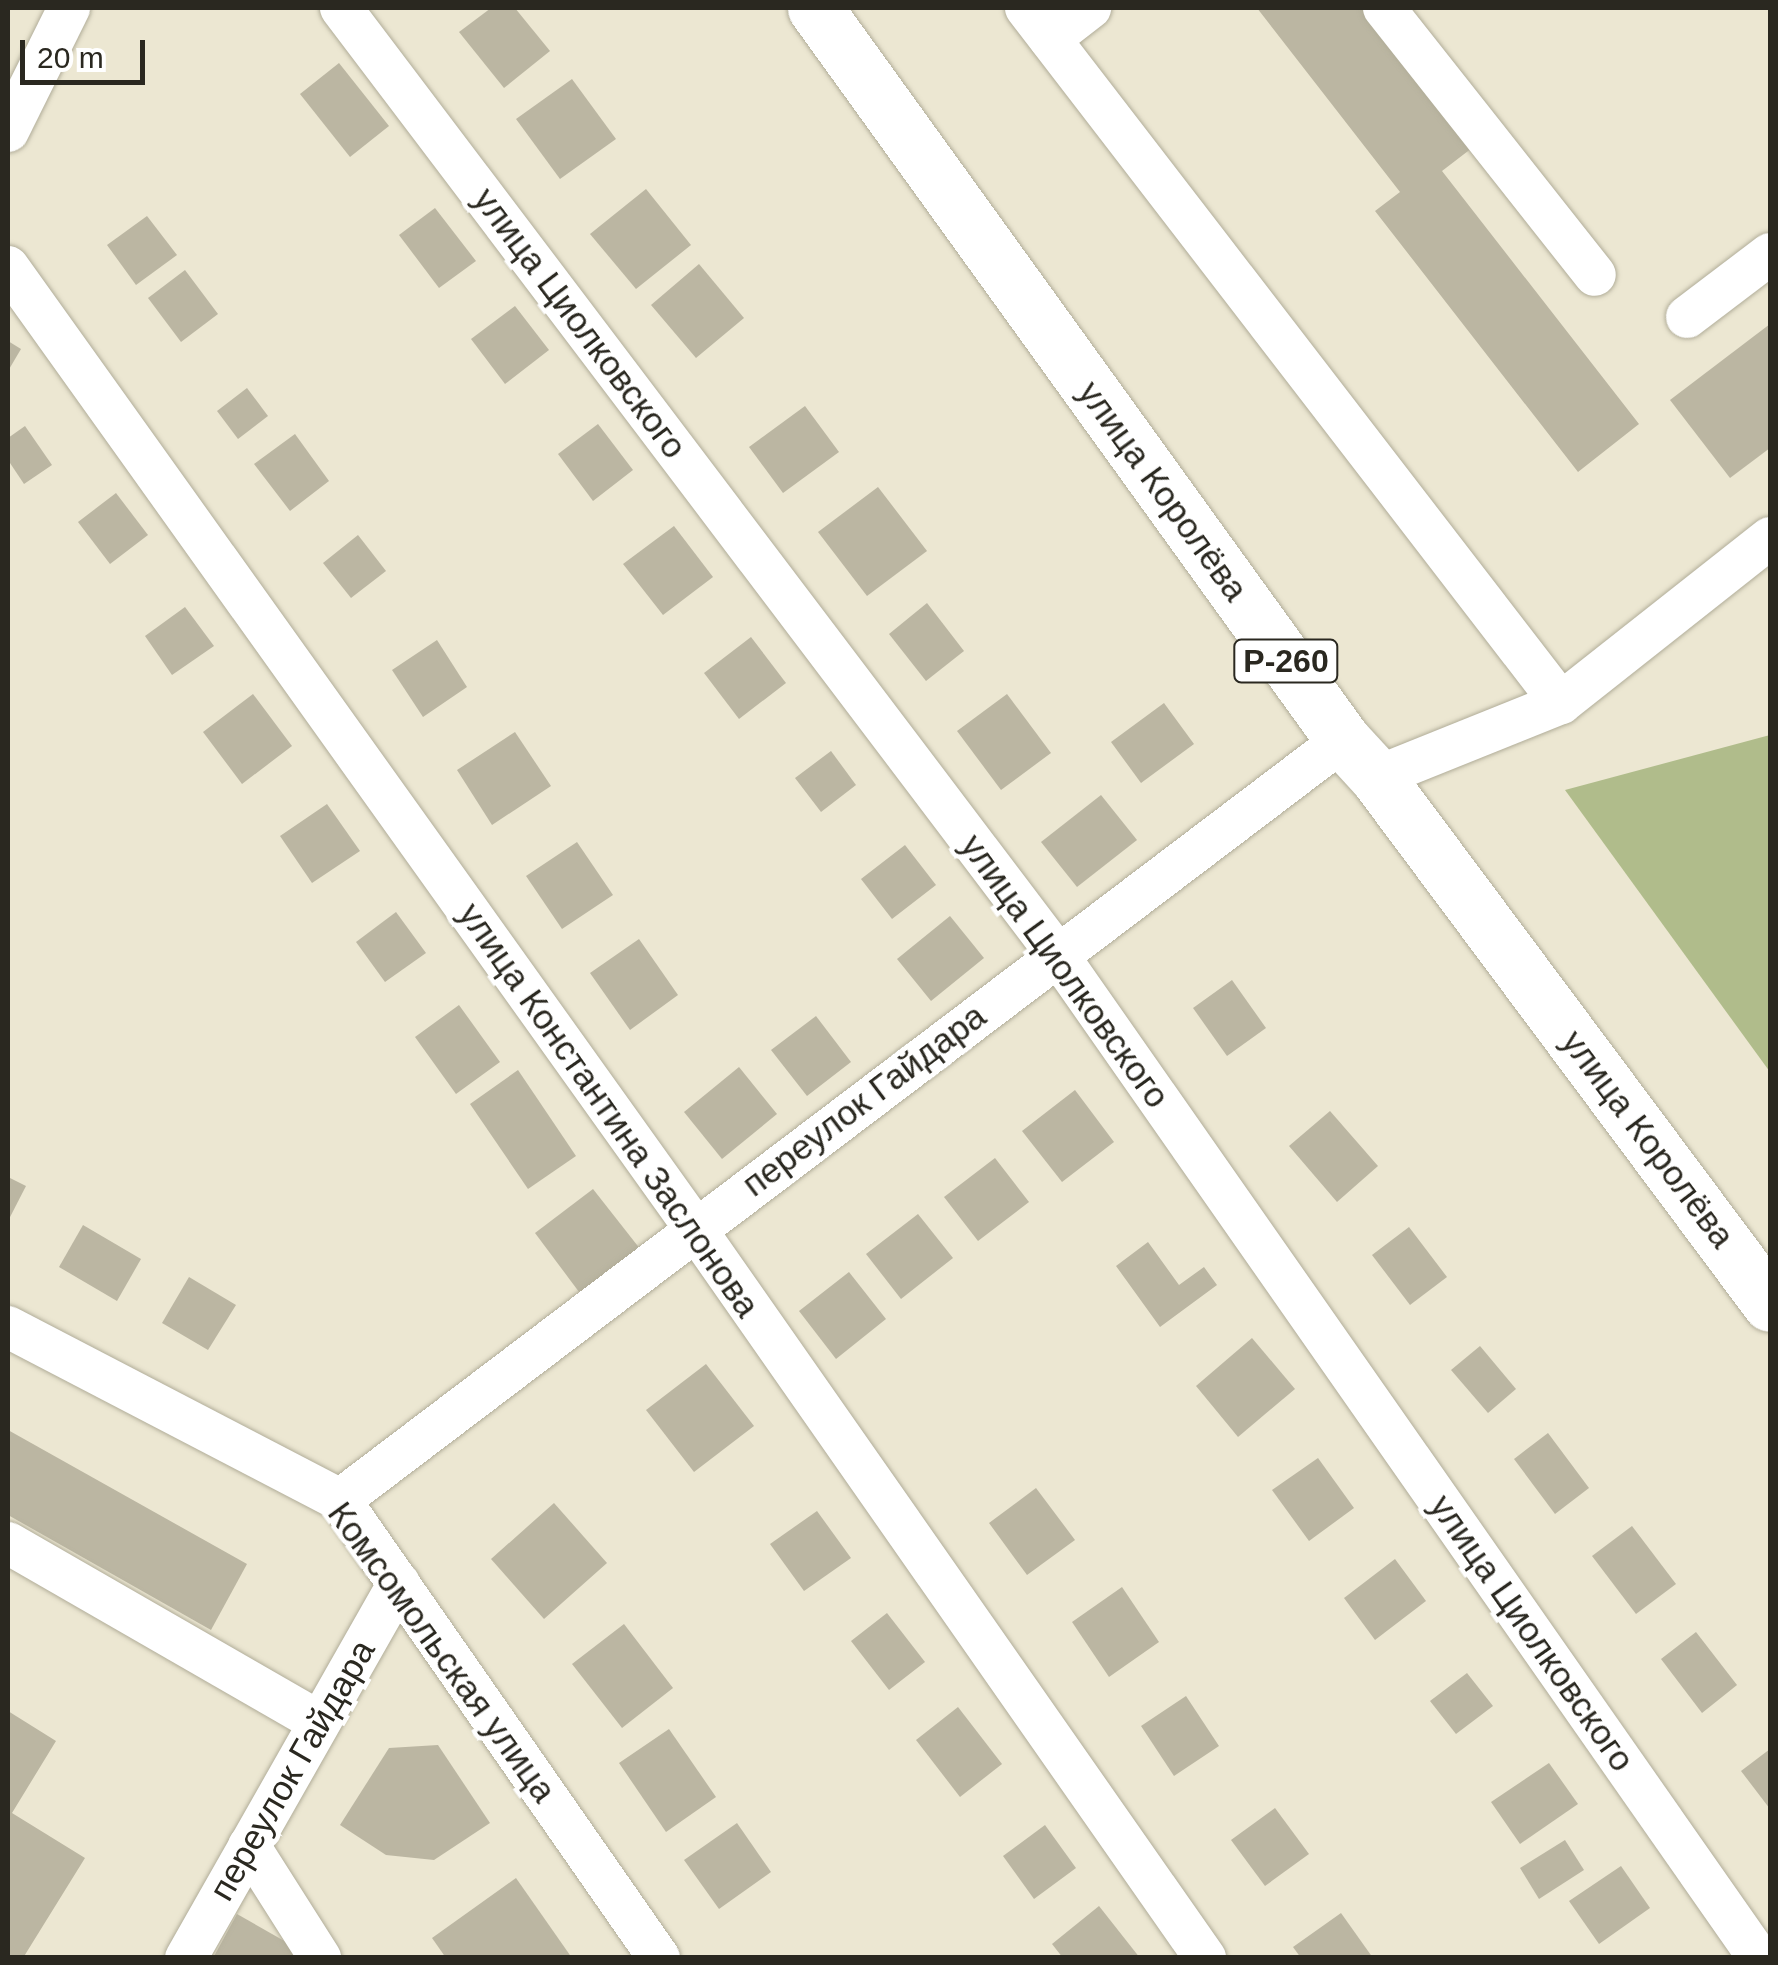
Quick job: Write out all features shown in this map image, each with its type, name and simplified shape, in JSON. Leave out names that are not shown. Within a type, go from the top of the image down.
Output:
[{"type":"highway","name":"улица Королёва","points":[[816,8],[1360,759],[1770,1304]]},
{"type":"street","points":[[8,131],[70,8]]},
{"type":"street","name":"улица Циолковского","points":[[342,8],[1057,954],[1759,1958]]},
{"type":"street","points":[[1090,8],[1038,23],[1561,703]]},
{"type":"street","points":[[1384,8],[1596,275]]},
{"type":"street","points":[[1687,317],[1770,254]]},
{"type":"street","name":"улица Константина Заслонова","points":[[8,267],[694,1227],[1204,1958]]},
{"type":"street","name":"переулок Гайдара","points":[[340,1500],[1057,954],[1360,759],[1561,703],[1770,538]]},
{"type":"street","name":"Комсомольская улица","points":[[8,1327],[340,1500],[660,1958]]},
{"type":"street","points":[[8,1544],[319,1722]]},
{"type":"street","name":"переулок Гайдара","points":[[186,1958],[399,1583]]},
{"type":"street","points":[[249,1846],[320,1958]]},
{"type":"green space","points":[[1770,735],[1770,1072],[1565,790]]},
{"type":"building","points":[[491,8],[515,8],[550,51],[504,88],[459,32]]},
{"type":"building","points":[[1257,8],[1363,8],[1472,148],[1442,171],[1639,424],[1578,472],[1375,211],[1400,192]]},
{"type":"building","points":[[339,63],[389,126],[350,157],[300,94]]},
{"type":"building","points":[[572,79],[616,139],[560,179],[516,119]]},
{"type":"building","points":[[646,189],[691,245],[636,289],[590,234]]},
{"type":"building","points":[[435,208],[476,261],[439,288],[399,235]]},
{"type":"building","points":[[147,216],[177,255],[136,285],[107,245]]},
{"type":"building","points":[[699,264],[744,318],[696,358],[651,305]]},
{"type":"building","points":[[185,270],[218,314],[181,342],[148,298]]},
{"type":"building","points":[[515,306],[549,350],[505,384],[471,339]]},
{"type":"building","points":[[1770,324],[1770,448],[1730,478],[1670,400]]},
{"type":"building","points":[[8,341],[21,349],[8,371]]},
{"type":"building","points":[[247,388],[268,416],[238,439],[217,411]]},
{"type":"building","points":[[805,406],[839,452],[783,493],[749,447]]},
{"type":"building","points":[[598,424],[633,470],[593,501],[558,454]]},
{"type":"building","points":[[25,426],[52,465],[24,484],[8,460],[8,438]]},
{"type":"building","points":[[295,434],[329,481],[290,511],[254,464]]},
{"type":"building","points":[[878,487],[927,551],[867,596],[818,532]]},
{"type":"building","points":[[116,493],[148,535],[110,564],[78,522]]},
{"type":"building","points":[[674,526],[713,577],[663,615],[623,564]]},
{"type":"building","points":[[358,535],[386,571],[351,598],[323,563]]},
{"type":"building","points":[[927,603],[964,651],[926,681],[889,634]]},
{"type":"building","points":[[185,607],[214,646],[172,675],[145,636]]},
{"type":"building","points":[[751,637],[786,683],[739,719],[704,673]]},
{"type":"building","points":[[437,640],[467,687],[423,717],[392,670]]},
{"type":"building","points":[[253,694],[292,746],[242,784],[203,732]]},
{"type":"building","points":[[1007,694],[1051,753],[1001,790],[957,731]]},
{"type":"building","points":[[1164,703],[1194,744],[1141,783],[1111,742]]},
{"type":"building","points":[[515,732],[551,786],[492,825],[457,770]]},
{"type":"building","points":[[831,751],[856,785],[821,812],[795,778]]},
{"type":"building","points":[[1101,795],[1137,840],[1077,887],[1041,842]]},
{"type":"building","points":[[327,804],[360,851],[312,883],[280,836]]},
{"type":"building","points":[[577,842],[613,895],[562,929],[526,876]]},
{"type":"building","points":[[905,845],[936,885],[892,919],[861,879]]},
{"type":"building","points":[[396,912],[426,953],[385,982],[356,942]]},
{"type":"building","points":[[950,916],[984,958],[931,1001],[897,959]]},
{"type":"building","points":[[639,939],[678,995],[630,1030],[590,973]]},
{"type":"building","points":[[1232,980],[1266,1028],[1227,1056],[1193,1008]]},
{"type":"building","points":[[459,1005],[500,1062],[456,1094],[415,1037]]},
{"type":"building","points":[[816,1016],[851,1062],[807,1096],[771,1050]]},
{"type":"building","points":[[739,1067],[777,1114],[722,1159],[684,1112]]},
{"type":"building","points":[[518,1070],[576,1156],[528,1189],[470,1104]]},
{"type":"building","points":[[1075,1090],[1114,1142],[1062,1182],[1022,1131]]},
{"type":"building","points":[[1330,1111],[1378,1166],[1337,1202],[1289,1146]]},
{"type":"building","points":[[995,1158],[1029,1202],[978,1241],[944,1197]]},
{"type":"building","points":[[8,1177],[26,1186],[8,1221]]},
{"type":"building","points":[[593,1189],[648,1259],[588,1304],[535,1233]]},
{"type":"building","points":[[918,1214],[953,1258],[901,1299],[866,1254]]},
{"type":"building","points":[[83,1225],[141,1259],[117,1301],[59,1267]]},
{"type":"building","points":[[1409,1227],[1447,1277],[1410,1305],[1372,1255]]},
{"type":"building","points":[[1148,1242],[1179,1285],[1204,1267],[1217,1285],[1160,1327],[1116,1266]]},
{"type":"building","points":[[849,1272],[886,1319],[836,1359],[799,1311]]},
{"type":"building","points":[[189,1277],[236,1305],[208,1350],[162,1323]]},
{"type":"building","points":[[1252,1338],[1295,1389],[1238,1437],[1196,1386]]},
{"type":"building","points":[[1480,1346],[1516,1389],[1488,1413],[1451,1370]]},
{"type":"building","points":[[706,1364],[754,1426],[694,1472],[646,1410]]},
{"type":"building","points":[[8,1430],[247,1564],[211,1630],[8,1515]]},
{"type":"building","points":[[1548,1433],[1589,1488],[1555,1514],[1514,1459]]},
{"type":"building","points":[[1318,1458],[1354,1508],[1309,1541],[1272,1490]]},
{"type":"building","points":[[1036,1488],[1075,1540],[1027,1575],[989,1523]]},
{"type":"building","points":[[554,1503],[607,1563],[544,1619],[491,1559]]},
{"type":"building","points":[[817,1511],[851,1558],[804,1591],[770,1544]]},
{"type":"building","points":[[1632,1526],[1676,1584],[1636,1614],[1592,1556]]},
{"type":"building","points":[[1395,1559],[1426,1601],[1375,1640],[1344,1598]]},
{"type":"building","points":[[1122,1587],[1159,1642],[1109,1677],[1072,1622]]},
{"type":"building","points":[[887,1613],[925,1662],[889,1690],[851,1641]]},
{"type":"building","points":[[624,1624],[673,1688],[622,1728],[572,1664]]},
{"type":"building","points":[[1696,1632],[1737,1685],[1702,1713],[1661,1659]]},
{"type":"building","points":[[1467,1673],[1493,1706],[1456,1734],[1430,1701]]},
{"type":"building","points":[[1186,1696],[1219,1746],[1174,1776],[1141,1726]]},
{"type":"building","points":[[958,1707],[1002,1764],[960,1797],[916,1740]]},
{"type":"building","points":[[8,1711],[56,1741],[12,1813],[85,1858],[23,1958],[8,1958]]},
{"type":"building","points":[[669,1729],[716,1797],[666,1832],[619,1763]]},
{"type":"building","points":[[438,1745],[490,1823],[434,1860],[386,1855],[340,1825],[389,1748]]},
{"type":"building","points":[[1770,1749],[1770,1809],[1741,1771]]},
{"type":"building","points":[[1549,1763],[1578,1804],[1520,1844],[1491,1802]]},
{"type":"building","points":[[1275,1808],[1309,1854],[1265,1886],[1231,1840]]},
{"type":"building","points":[[737,1823],[771,1872],[719,1909],[684,1860]]},
{"type":"building","points":[[1045,1825],[1076,1868],[1034,1899],[1003,1856]]},
{"type":"building","points":[[1565,1840],[1584,1870],[1539,1899],[1520,1868]]},
{"type":"building","points":[[1621,1866],[1650,1908],[1599,1944],[1569,1901]]},
{"type":"building","points":[[516,1878],[572,1958],[446,1958],[432,1938]]},
{"type":"building","points":[[1099,1906],[1140,1958],[1063,1958],[1052,1944]]},
{"type":"building","points":[[1341,1913],[1373,1958],[1301,1958],[1293,1947]]},
{"type":"building","points":[[237,1914],[309,1955],[308,1958],[213,1958]]}]
